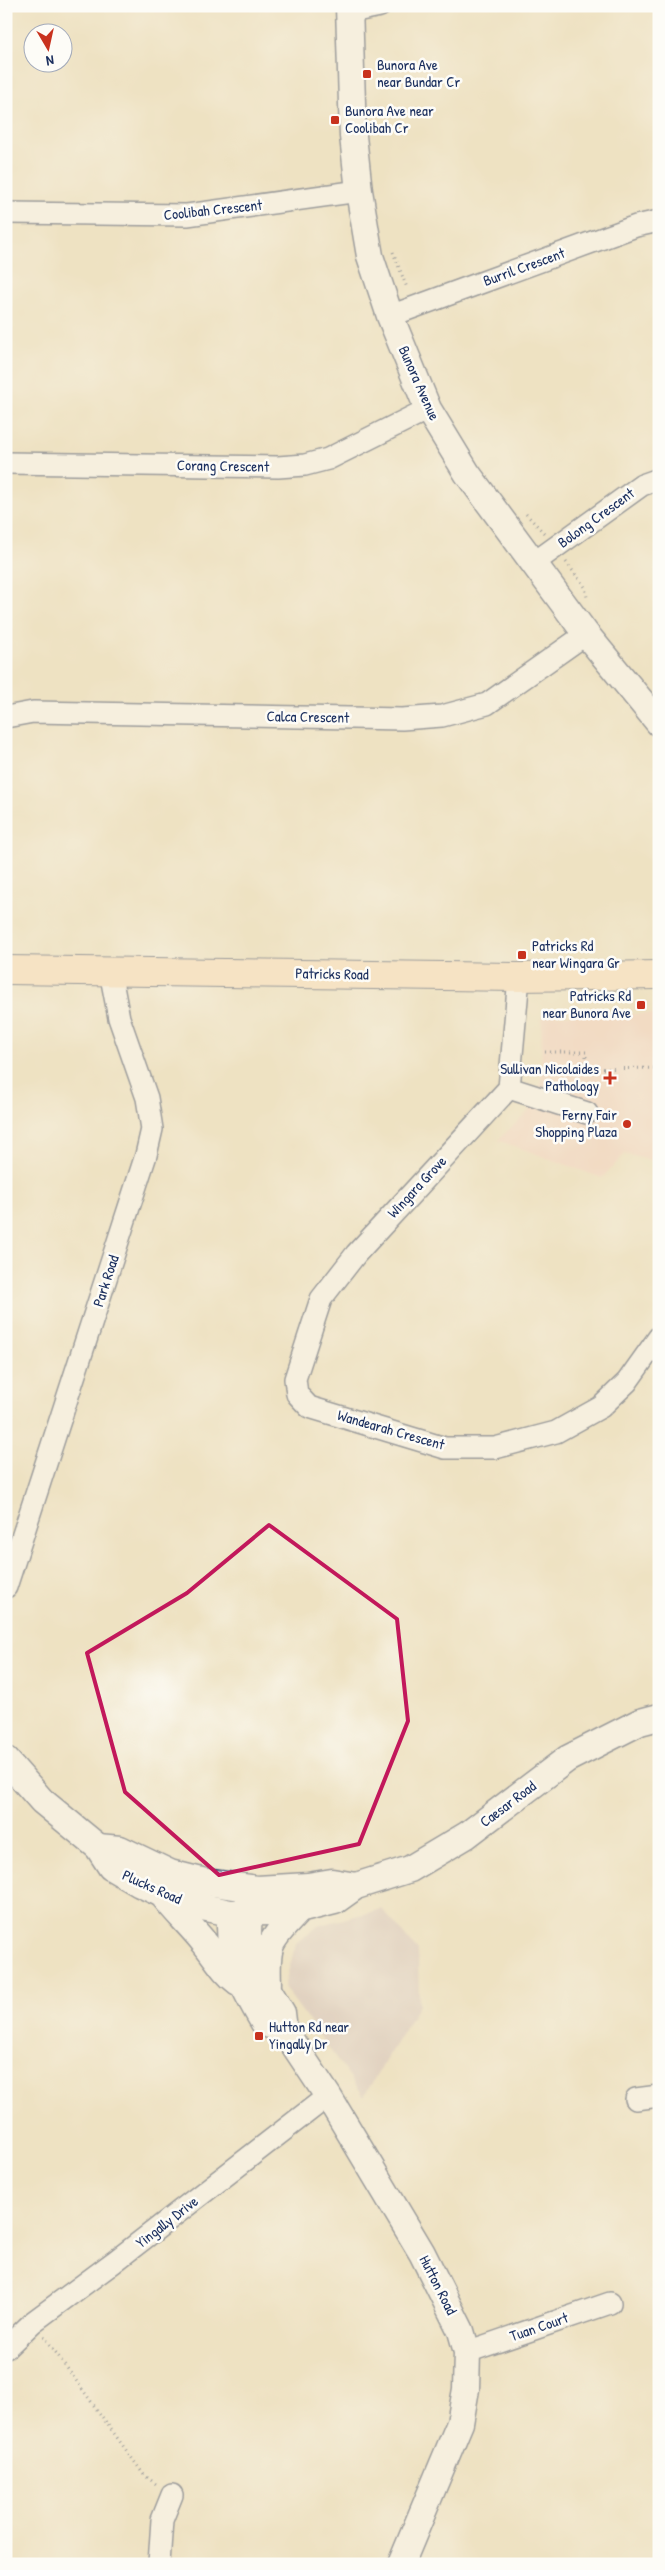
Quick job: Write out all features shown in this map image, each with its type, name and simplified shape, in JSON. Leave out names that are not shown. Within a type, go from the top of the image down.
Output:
[{"type":"main road","name":"Patricks Road","points":[[6,970],[519,977],[659,975]]},
{"type":"street","points":[[350,9],[380,6]]},
{"type":"street","name":"Bunora Avenue","points":[[350,9],[353,136],[358,191],[370,256],[390,316],[428,409],[467,474],[535,562],[586,634],[659,724]]},
{"type":"street","name":"Coolibah Crescent","points":[[6,213],[187,216],[358,191]]},
{"type":"street","name":"Burril Crescent","points":[[390,316],[636,226],[659,221]]},
{"type":"street","name":"Corang Crescent","points":[[6,463],[278,467],[305,464],[328,459],[428,409]]},
{"type":"street","name":"Bolong Crescent","points":[[535,562],[642,485],[659,479]]},
{"type":"street","name":"Calca Crescent","points":[[6,717],[32,712],[402,719],[442,716],[487,704],[586,634]]},
{"type":"street","name":"Park Road","points":[[6,1587],[146,1155],[152,1129],[147,1098],[119,1018],[110,971]]},
{"type":"street","points":[[519,977],[509,1088],[587,1113]]},
{"type":"street","name":"Wingara Grove","points":[[297,1394],[294,1379],[321,1299],[356,1254],[509,1088]]},
{"type":"street","name":"Wandearah Crescent","points":[[297,1394],[309,1407],[445,1448],[495,1448],[556,1432],[601,1407],[627,1382],[659,1337]]},
{"type":"street","name":"Caesar Road","points":[[238,1913],[299,1910],[335,1901],[356,1886],[391,1876],[434,1856],[467,1835],[567,1759],[640,1722],[659,1717]]},
{"type":"street","name":"Plucks Road","points":[[6,1760],[42,1801],[98,1847],[110,1867],[162,1894],[238,1913]]},
{"type":"street","name":"Plucks Road","points":[[98,1847],[120,1849],[170,1873],[240,1887]]},
{"type":"street","name":"Caesar Road","points":[[240,1887],[308,1886],[332,1882],[356,1886]]},
{"type":"street","name":"Hutton Road","points":[[240,1887],[233,1956],[236,1971],[264,2023],[284,2030]]},
{"type":"street","points":[[162,1894],[177,1915],[202,1939],[228,1975],[242,1985]]},
{"type":"street","points":[[268,1991],[266,1953],[278,1933],[299,1910]]},
{"type":"street","name":"Hutton Road","points":[[238,1913],[248,1937],[252,1960],[268,1991],[282,2012],[284,2030],[328,2096],[422,2253],[461,2330],[467,2352],[466,2389],[460,2424],[401,2564]]},
{"type":"street","name":"Yingally Drive","points":[[6,2348],[33,2322],[114,2262],[328,2096]]},
{"type":"street","points":[[636,2099],[659,2096]]},
{"type":"street","name":"Tuan Court","points":[[467,2352],[610,2303]]},
{"type":"street","points":[[158,2564],[162,2520],[172,2495]]},
{"type":"path","points":[[544,1052],[586,1052],[586,1068],[659,1068]]},
{"type":"path","points":[[33,2322],[144,2475]]},
{"type":"highlighted area","points":[[269,1525],[397,1619],[408,1721],[359,1844],[219,1875],[125,1792],[87,1653],[187,1593]]},
{"type":"shaded area","points":[[659,1014],[659,1162],[625,1154],[602,1178],[498,1140],[528,1112],[541,1084],[542,1017],[546,1015]]},
{"type":"shaded area","points":[[382,1909],[418,1951],[419,2005],[364,2096],[284,1987],[296,1943],[317,1926]]},
{"type":"place","name":"Bunora Ave near Bundar Cr","points":[[367,74]]},
{"type":"place","name":"Bunora Ave near Coolibah Cr","points":[[335,120]]},
{"type":"place","name":"Patricks Rd near Wingara Gr","points":[[522,955]]},
{"type":"place","name":"Patricks Rd near Bunora Ave","points":[[641,1005]]},
{"type":"place","name":"Sullivan Nicolaides Pathology","points":[[610,1078]]},
{"type":"place","name":"Ferny Fair Shopping Plaza","points":[[627,1124]]},
{"type":"place","name":"Hutton Rd near Yingally Dr","points":[[259,2036]]}]
